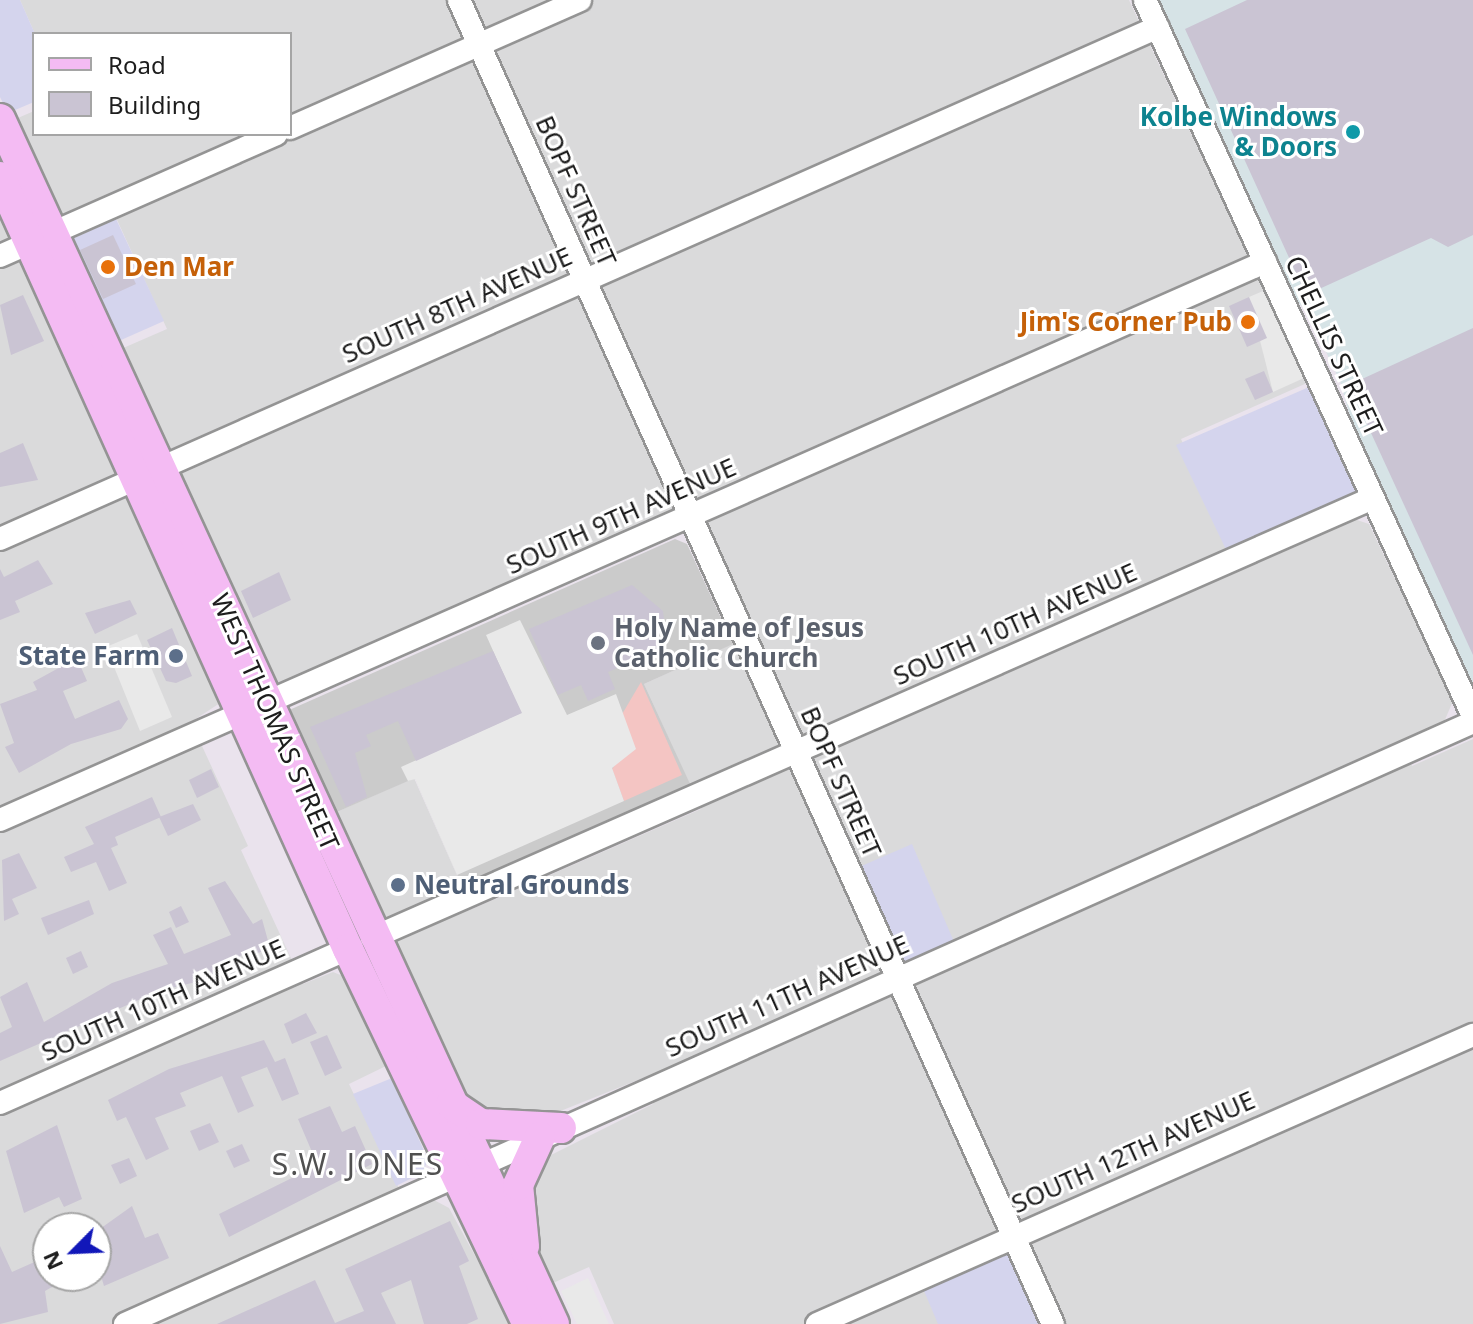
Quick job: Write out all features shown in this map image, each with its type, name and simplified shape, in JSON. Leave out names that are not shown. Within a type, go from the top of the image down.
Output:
[{"type":"main road","name":"WEST THOMAS STREET","points":[[0,119],[41,238],[360,943],[467,1171],[528,1324]]},
{"type":"main road","name":"WEST THOMAS STREET","points":[[0,177],[41,238]]},
{"type":"main road","name":"WEST THOMAS STREET","points":[[360,943],[451,1104],[467,1171],[554,1324]]},
{"type":"main road","points":[[451,1104],[481,1124],[550,1133],[518,1185],[530,1280]]},
{"type":"street","name":"BOPF STREET","points":[[459,0],[1053,1324]]},
{"type":"street","points":[[292,127],[580,0]]},
{"type":"street","name":"CHELLIS STREET","points":[[1145,0],[1473,716]]},
{"type":"street","name":"SOUTH 8TH AVENUE","points":[[0,539],[1158,27]]},
{"type":"street","points":[[0,256],[271,136]]},
{"type":"street","name":"SOUTH 9TH AVENUE","points":[[0,820],[1265,262]]},
{"type":"street","name":"SOUTH 10TH AVENUE","points":[[0,1103],[1373,498]]},
{"type":"street","name":"SOUTH 11TH AVENUE","points":[[125,1324],[1473,722]]},
{"type":"street","name":"SOUTH 12TH AVENUE","points":[[817,1324],[1473,1035]]},
{"type":"shaded area","points":[[0,0],[20,0],[34,32],[32,103],[8,113],[0,97]]},
{"type":"shaded area","points":[[20,0],[1129,0],[1307,383],[1181,439],[1242,570],[1354,519],[1369,524],[1453,701],[1444,722],[1402,740],[1412,766],[1473,739],[1473,1324],[614,1324],[589,1267],[544,1287],[524,1202],[539,1161],[653,1104],[643,1078],[533,1122],[461,1105],[323,818],[414,778],[472,909],[701,809],[644,684],[754,634],[696,503],[276,684],[114,352],[167,329],[107,198],[59,216],[11,121],[32,112],[32,136],[292,136],[292,32],[34,32]]},
{"type":"shaded area","points":[[1145,0],[1473,0],[1473,716],[1373,498],[1340,381],[1308,314],[1265,262]]},
{"type":"shaded area","points":[[0,208],[220,703],[191,722],[248,846],[241,850],[303,984],[333,972],[343,976],[386,1066],[349,1084],[409,1209],[434,1200],[449,1208],[512,1324],[0,1324]]},
{"type":"shaded area","points":[[116,219],[164,321],[112,344],[70,240]]},
{"type":"shaded area","points":[[1263,291],[1304,378],[1273,392],[1249,297]]},
{"type":"shaded area","points":[[1309,387],[1373,498],[1231,560],[1176,445]]},
{"type":"shaded area","points":[[675,539],[687,544],[733,644],[644,684],[691,786],[462,886],[415,778],[323,818],[287,711]]},
{"type":"shaded area","points":[[520,620],[567,715],[616,694],[636,749],[612,768],[624,801],[457,875],[415,779],[408,781],[401,767],[521,713],[486,635]]},
{"type":"shaded area","points":[[137,634],[172,717],[140,731],[106,647]]},
{"type":"shaded area","points":[[641,682],[682,775],[624,801],[612,769],[621,757],[621,716]]},
{"type":"shaded area","points":[[912,844],[958,951],[898,978],[850,871]]},
{"type":"shaded area","points":[[392,1078],[428,1160],[422,1173],[396,1186],[353,1094]]},
{"type":"shaded area","points":[[1014,1236],[1053,1324],[938,1324],[919,1279]]},
{"type":"shaded area","points":[[588,1278],[609,1324],[577,1324],[561,1291]]},
{"type":"building","name":"Kolbe Windows & Doors","points":[[1247,0],[1473,0],[1473,235],[1448,247],[1431,238],[1306,295],[1185,29]]},
{"type":"building","points":[[113,235],[136,284],[103,299],[80,250]]},
{"type":"building","points":[[23,295],[44,341],[11,355],[0,305]]},
{"type":"building","name":"Jim's Corner Pub","points":[[1249,297],[1267,338],[1247,347],[1229,306]]},
{"type":"building","points":[[1473,328],[1473,655],[1349,385]]},
{"type":"building","points":[[1264,371],[1273,392],[1255,400],[1245,379]]},
{"type":"building","points":[[23,443],[38,480],[0,487],[0,453]]},
{"type":"building","points":[[38,560],[53,584],[15,601],[20,612],[0,620],[0,569],[4,577]]},
{"type":"building","points":[[279,572],[291,600],[253,618],[241,591]]},
{"type":"building","name":"Holy Name of Jesus Catholic Church","points":[[632,585],[663,611],[665,628],[656,632],[661,649],[608,672],[615,689],[588,701],[581,685],[558,695],[529,629]]},
{"type":"building","points":[[130,600],[137,614],[95,634],[85,613]]},
{"type":"building","points":[[172,628],[192,676],[176,683],[166,681],[147,640]]},
{"type":"building","points":[[493,651],[522,713],[416,761],[398,721],[366,735],[371,746],[355,753],[367,797],[346,807],[310,727]]},
{"type":"building","points":[[77,658],[87,681],[63,691],[75,719],[119,700],[128,719],[121,729],[71,744],[19,773],[5,747],[14,743],[0,704],[37,690],[33,682]]},
{"type":"building","points":[[211,769],[219,787],[197,798],[189,780]]},
{"type":"building","points":[[152,797],[161,817],[115,837],[118,845],[111,848],[127,883],[109,891],[96,862],[71,872],[64,857],[94,844],[85,827]]},
{"type":"building","points":[[193,804],[201,820],[168,836],[159,817]]},
{"type":"building","points":[[19,853],[37,888],[12,899],[19,914],[4,921],[2,860]]},
{"type":"building","points":[[225,881],[253,924],[262,919],[270,948],[256,954],[253,947],[208,979],[159,991],[0,1061],[0,1033],[12,1027],[0,997],[27,982],[44,1022],[112,983],[168,964],[153,935],[171,927],[184,954],[231,935],[208,888]]},
{"type":"building","points":[[89,900],[94,914],[48,935],[41,918]]},
{"type":"building","points":[[181,906],[189,922],[176,928],[169,912]]},
{"type":"building","points":[[81,951],[88,967],[73,974],[66,958]]},
{"type":"building","points":[[306,1013],[317,1033],[292,1044],[284,1024]]},
{"type":"building","points":[[327,1035],[342,1068],[325,1076],[310,1042]]},
{"type":"building","points":[[264,1040],[275,1062],[285,1058],[299,1094],[282,1101],[267,1067],[241,1077],[254,1106],[238,1113],[222,1076],[180,1093],[186,1106],[155,1118],[169,1149],[146,1160],[126,1117],[117,1121],[108,1100],[169,1069]]},
{"type":"building","points":[[330,1106],[342,1132],[355,1126],[372,1164],[229,1237],[219,1214],[304,1172],[301,1165],[315,1159],[298,1119]]},
{"type":"building","points":[[210,1123],[219,1142],[199,1151],[190,1131]]},
{"type":"building","points":[[57,1125],[82,1199],[64,1207],[59,1197],[24,1213],[6,1151]]},
{"type":"building","points":[[242,1144],[250,1161],[234,1168],[226,1151]]},
{"type":"building","points":[[129,1158],[137,1176],[120,1184],[111,1165]]},
{"type":"building","points":[[132,1206],[145,1238],[158,1233],[169,1258],[112,1283],[112,1220]]},
{"type":"building","points":[[450,1221],[469,1261],[459,1266],[478,1319],[467,1324],[424,1324],[411,1280],[381,1293],[396,1324],[217,1324],[315,1280],[335,1323],[364,1311],[345,1269]]},
{"type":"building","points":[[0,1246],[12,1272],[32,1263],[32,1292],[45,1292],[48,1312],[0,1324]]},
{"type":"place","name":"Kolbe Windows & Doors","points":[[1353,132]]},
{"type":"place","name":"Den Mar","points":[[108,267]]},
{"type":"place","name":"Jim's Corner Pub","points":[[1248,322]]},
{"type":"place","name":"Holy Name of Jesus Catholic Church","points":[[598,643]]},
{"type":"place","name":"State Farm","points":[[176,656]]},
{"type":"place","name":"Neutral Grounds","points":[[398,885]]},
{"type":"district","name":"S.W. JONES","points":[[358,1164]]}]
